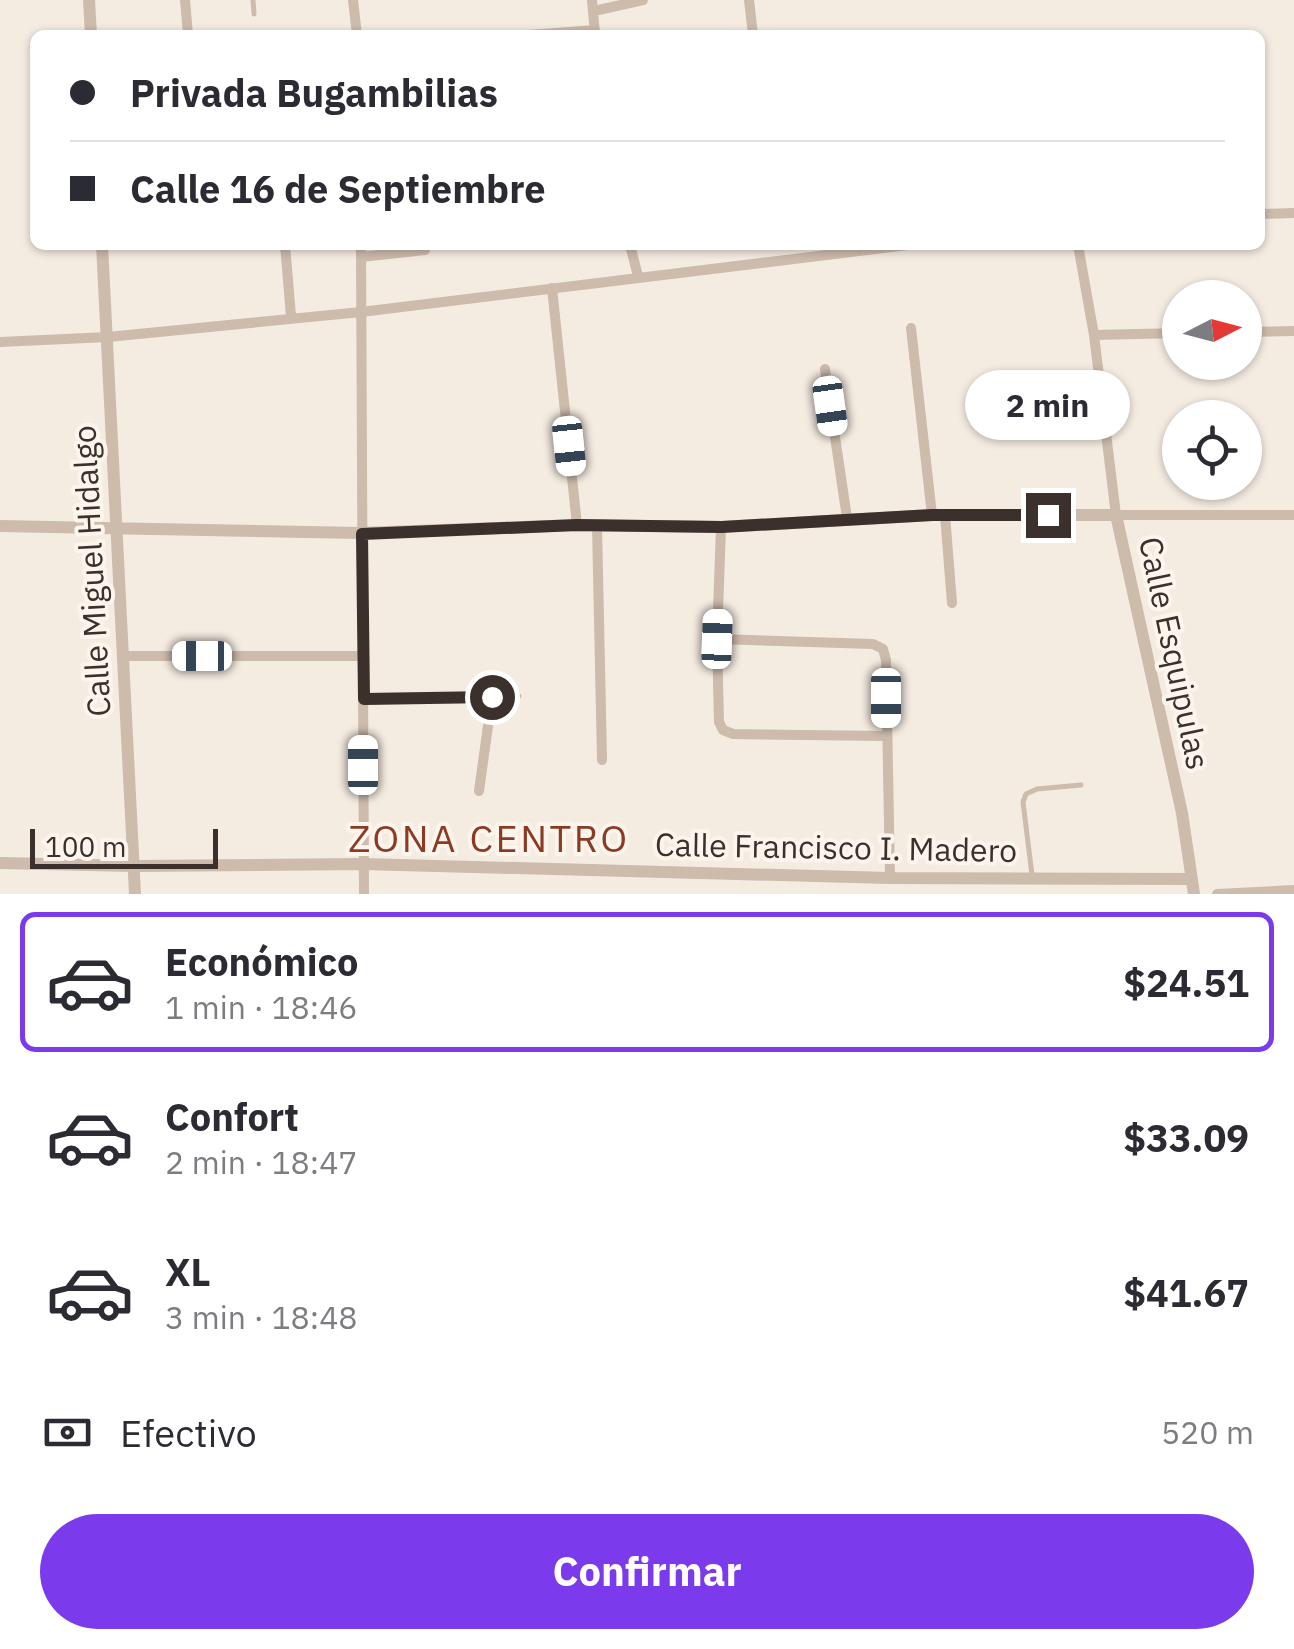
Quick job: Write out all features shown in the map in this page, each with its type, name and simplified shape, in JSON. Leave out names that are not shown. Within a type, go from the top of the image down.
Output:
[{"type":"street","points":[[89,0],[91,30]]},
{"type":"street","points":[[185,0],[188,30]]},
{"type":"street","points":[[353,0],[356,30]]},
{"type":"street","points":[[595,30],[593,5],[643,0]]},
{"type":"street","points":[[749,0],[752,30]]},
{"type":"street","points":[[1265,214],[1294,214]]},
{"type":"street","name":"Calle Miguel Hidalgo","points":[[102,250],[135,894]]},
{"type":"street","points":[[286,250],[291,316]]},
{"type":"street","points":[[364,894],[361,251],[425,250]]},
{"type":"street","points":[[631,250],[638,276]]},
{"type":"street","points":[[0,342],[362,312],[864,250]]},
{"type":"street","name":"Calle Esquipulas","points":[[1079,250],[1094,335],[1116,516],[1182,813],[1194,894]]},
{"type":"street","points":[[552,288],[577,525]]},
{"type":"street","points":[[911,328],[952,603]]},
{"type":"street","points":[[1262,332],[1294,331]]},
{"type":"street","points":[[1094,335],[1162,333]]},
{"type":"street","points":[[825,369],[846,518]]},
{"type":"street","points":[[0,526],[362,534],[577,525],[722,527],[939,515],[1294,514]]},
{"type":"street","points":[[597,526],[602,760]]},
{"type":"street","points":[[722,527],[717,639],[719,722],[723,730],[732,734],[886,736]]},
{"type":"street","points":[[717,639],[873,644],[883,649],[890,878]]},
{"type":"street","points":[[122,656],[361,656]]},
{"type":"street","points":[[364,699],[492,697],[479,791]]},
{"type":"street","name":"Calle Francisco I. Madero","points":[[0,862],[134,866],[362,864],[890,878],[1190,879]]},
{"type":"street","points":[[1217,894],[1294,890]]},
{"type":"lane","points":[[253,0],[254,14]]},
{"type":"lane","points":[[492,697],[519,696]]},
{"type":"lane","points":[[1032,878],[1023,802],[1026,794],[1037,789],[1081,786]]},
{"type":"district","name":"ZONA CENTRO","points":[[489,837]]},
{"type":"route","points":[[492,697],[364,699],[362,534],[577,525],[722,527],[932,515],[1048,515]]}]
